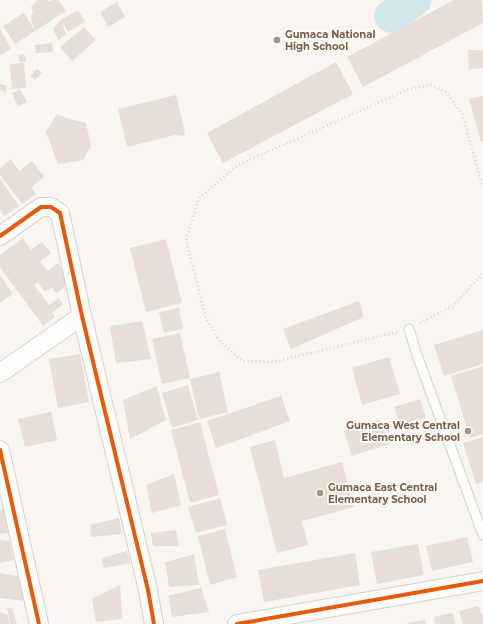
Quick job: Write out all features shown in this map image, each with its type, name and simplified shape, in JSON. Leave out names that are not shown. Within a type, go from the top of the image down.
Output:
[{"type":"street","points":[[0,236],[41,207],[51,206],[60,213],[82,316],[148,590],[154,624]]},
{"type":"street","points":[[0,374],[82,316]]},
{"type":"street","points":[[0,450],[39,624]]},
{"type":"street","points":[[237,624],[483,582]]},
{"type":"lane","points":[[409,329],[417,355],[483,535]]},
{"type":"path","points":[[483,189],[463,115],[447,93],[431,85],[409,89],[238,165],[199,198],[186,240],[206,318],[220,342],[243,361],[274,362],[409,329],[453,306],[483,274]]},
{"type":"building","points":[[37,0],[47,0],[49,2],[52,0],[58,0],[66,11],[35,31],[31,18],[33,11],[31,7]]},
{"type":"building","points":[[454,0],[482,0],[483,23],[363,87],[347,57]]},
{"type":"building","points":[[117,2],[125,17],[108,27],[100,12]]},
{"type":"building","points":[[78,10],[85,22],[68,32],[61,20]]},
{"type":"building","points":[[24,13],[35,31],[15,44],[3,26]]},
{"type":"building","points":[[61,20],[66,34],[58,40],[53,29]]},
{"type":"building","points":[[84,27],[96,40],[72,61],[60,47]]},
{"type":"building","points":[[0,29],[11,49],[0,55]]},
{"type":"building","points":[[52,43],[53,52],[36,53],[35,45]]},
{"type":"building","points":[[468,50],[483,50],[483,68],[469,69]]},
{"type":"building","points":[[24,54],[26,61],[20,63],[18,55]]},
{"type":"building","points":[[336,62],[353,94],[223,163],[207,133]]},
{"type":"building","points":[[24,63],[26,88],[12,89],[10,64]]},
{"type":"building","points":[[37,69],[42,73],[35,80],[30,76]]},
{"type":"building","points":[[0,84],[7,86],[6,92],[0,90]]},
{"type":"building","points":[[20,89],[27,102],[18,106],[12,93]]},
{"type":"building","points":[[176,95],[185,136],[175,135],[127,147],[118,109]]},
{"type":"building","points":[[483,96],[483,141],[481,142],[469,99]]},
{"type":"building","points":[[57,114],[69,119],[86,123],[91,146],[83,160],[58,164],[46,132]]},
{"type":"building","points":[[11,159],[19,171],[32,161],[44,177],[31,187],[36,194],[22,204],[0,175],[0,168]]},
{"type":"building","points":[[0,178],[19,206],[4,216],[0,209]]},
{"type":"building","points":[[23,238],[31,250],[42,242],[51,253],[40,261],[47,271],[58,263],[72,282],[56,293],[52,287],[45,292],[38,282],[34,285],[49,305],[59,298],[63,304],[52,313],[55,317],[43,326],[0,267],[0,255]]},
{"type":"building","points":[[166,239],[182,303],[146,312],[130,248]]},
{"type":"building","points":[[0,275],[13,294],[0,303]]},
{"type":"building","points":[[359,301],[364,317],[291,349],[283,329]]},
{"type":"building","points":[[179,308],[183,329],[164,333],[159,312]]},
{"type":"building","points":[[142,321],[151,359],[116,363],[110,326]]},
{"type":"building","points":[[483,330],[483,364],[444,376],[434,345]]},
{"type":"building","points":[[180,333],[190,378],[162,384],[152,339]]},
{"type":"building","points":[[80,354],[89,402],[58,408],[49,359]]},
{"type":"building","points":[[389,357],[400,394],[362,405],[352,368]]},
{"type":"building","points":[[483,366],[483,434],[470,438],[451,376]]},
{"type":"building","points":[[219,372],[228,412],[199,419],[190,379]]},
{"type":"building","points":[[188,385],[198,420],[172,428],[162,393]]},
{"type":"building","points":[[157,386],[166,420],[130,439],[123,400]]},
{"type":"building","points":[[281,396],[290,421],[216,448],[207,421]]},
{"type":"building","points":[[420,399],[426,418],[400,426],[394,407]]},
{"type":"building","points":[[51,412],[57,440],[25,447],[18,419]]},
{"type":"building","points":[[380,419],[389,444],[352,456],[344,431]]},
{"type":"building","points":[[200,422],[219,495],[190,503],[171,430]]},
{"type":"building","points":[[483,437],[483,482],[476,484],[463,443]]},
{"type":"building","points":[[275,440],[284,478],[342,462],[354,507],[302,521],[308,545],[277,553],[250,447]]},
{"type":"building","points":[[174,474],[181,505],[152,513],[146,485]]},
{"type":"building","points":[[220,498],[227,525],[196,533],[188,507]]},
{"type":"building","points":[[5,508],[8,533],[0,534],[0,510]]},
{"type":"building","points":[[119,518],[122,534],[91,537],[90,525]]},
{"type":"building","points":[[225,529],[237,577],[210,585],[198,536]]},
{"type":"building","points":[[176,530],[179,546],[153,546],[151,533]]},
{"type":"building","points":[[467,537],[473,562],[432,571],[426,546]]},
{"type":"building","points":[[0,540],[9,541],[14,560],[0,563]]},
{"type":"building","points":[[418,544],[424,575],[377,584],[371,552]]},
{"type":"building","points":[[127,551],[131,563],[104,568],[102,558]]},
{"type":"building","points":[[355,553],[360,585],[264,602],[258,570]]},
{"type":"building","points":[[194,554],[199,585],[169,587],[166,566],[163,563]]},
{"type":"building","points":[[0,573],[22,577],[25,601],[0,598]]},
{"type":"building","points":[[120,585],[122,619],[96,622],[92,599]]},
{"type":"building","points":[[201,588],[209,612],[172,617],[169,598],[167,596]]},
{"type":"building","points":[[478,606],[483,617],[483,624],[463,624],[459,611]]},
{"type":"building","points":[[7,607],[12,609],[17,624],[10,624]]},
{"type":"building","points":[[0,612],[8,615],[9,624],[0,624]]},
{"type":"building","points":[[453,613],[455,624],[435,624],[434,617]]},
{"type":"building","points":[[425,620],[426,624],[407,624],[407,623]]},
{"type":"waterway","points":[[391,16],[415,0]]},
{"type":"cycle path","points":[[0,236],[41,207],[51,207],[60,213],[82,316],[148,590],[154,624]]},
{"type":"cycle path","points":[[0,450],[39,624]]},
{"type":"cycle path","points":[[237,624],[483,581]]},
{"type":"place","name":"Gumaca National High School","points":[[277,40]]},
{"type":"place","name":"Gumaca West Central Elementary School","points":[[468,431]]},
{"type":"place","name":"Gumaca East Central Elementary School","points":[[320,493]]}]
